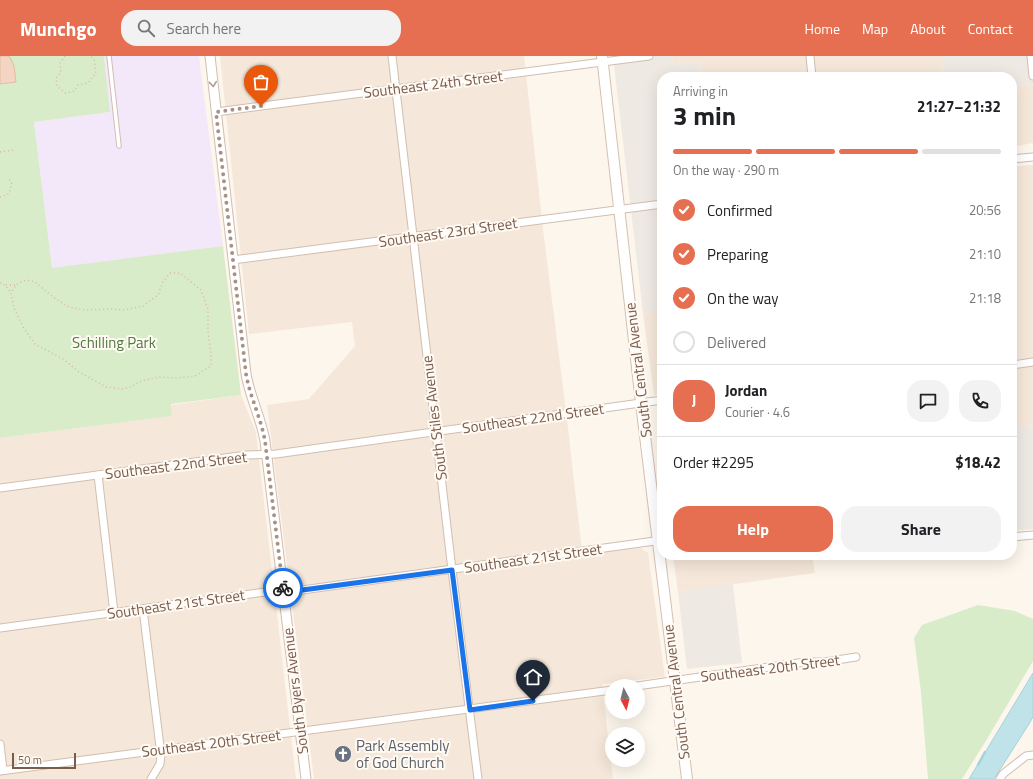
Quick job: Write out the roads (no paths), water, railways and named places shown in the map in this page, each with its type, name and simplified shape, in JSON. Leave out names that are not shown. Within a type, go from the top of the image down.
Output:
[{"type":"main road","name":"South Central Avenue","points":[[602,59],[641,402],[657,519]]},
{"type":"main road","name":"South Central Avenue","points":[[662,560],[687,779]]},
{"type":"street","name":"South Byers Avenue","points":[[210,56],[247,380],[262,429],[267,454],[306,779]]},
{"type":"street","name":"South Stiles Avenue","points":[[392,56],[412,237],[478,779]]},
{"type":"street","name":"Southeast 24th Street","points":[[216,112],[396,89],[602,59],[649,56]]},
{"type":"street","points":[[810,56],[812,72]]},
{"type":"street","points":[[1031,56],[1033,76]]},
{"type":"street","points":[[1017,159],[1033,157]]},
{"type":"street","name":"Southeast 23rd Street","points":[[234,260],[657,205]]},
{"type":"street","points":[[1017,364],[1033,362]]},
{"type":"street","name":"Southeast 22nd Street","points":[[0,488],[247,455],[284,452],[657,400]]},
{"type":"street","points":[[98,475],[114,613]]},
{"type":"street","points":[[1017,537],[1033,535]]},
{"type":"street","name":"Southeast 21st Street","points":[[0,628],[273,591],[295,591],[657,541]]},
{"type":"street","points":[[143,609],[161,755],[160,764],[151,779]]},
{"type":"street","name":"Southeast 20th Street","points":[[645,685],[805,662],[820,662],[856,657]]},
{"type":"street","name":"Southeast 20th Street","points":[[2,770],[470,710],[605,691]]},
{"type":"street","points":[[0,744],[2,770]]},
{"type":"street","points":[[1000,779],[1003,774],[1030,756]]},
{"type":"lane","points":[[109,56],[119,146]]},
{"type":"water","points":[[1033,673],[1033,717],[1029,724],[994,779],[969,779]]},
{"type":"waterway","points":[[978,765],[985,752]]},
{"type":"place","name":"Park Assembly of God Church","points":[[343,754]]},
{"type":"park label","name":"Schilling Park","points":[[114,342]]}]
